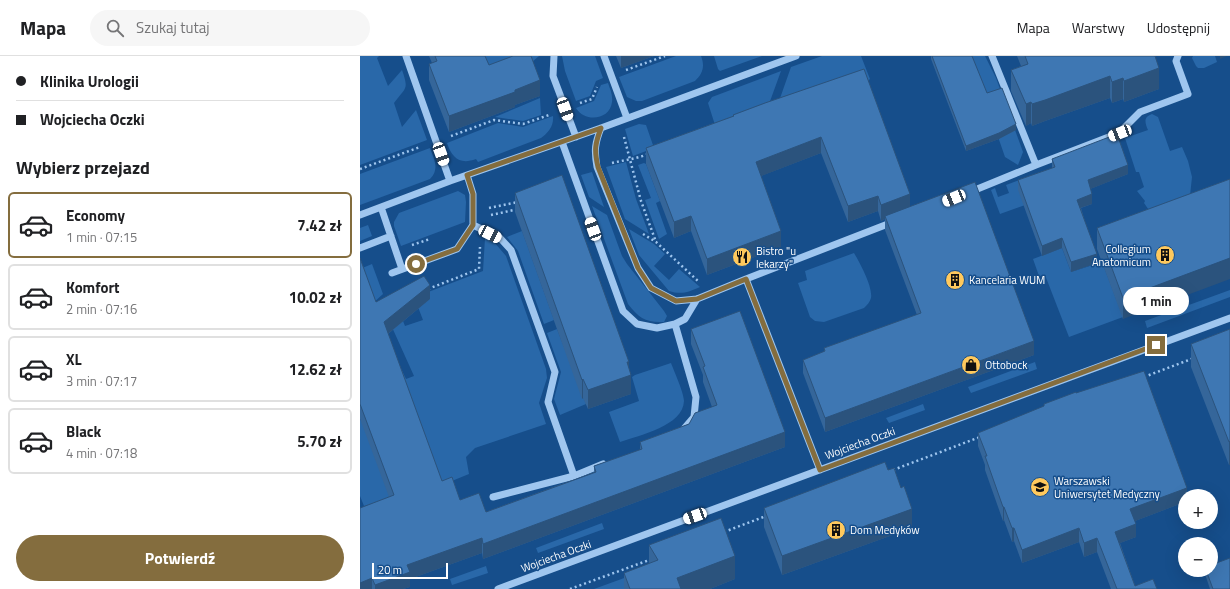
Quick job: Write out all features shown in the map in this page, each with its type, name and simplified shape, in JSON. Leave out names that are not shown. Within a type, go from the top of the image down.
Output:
[{"type":"street","points":[[406,56],[450,181]]},
{"type":"street","points":[[554,56],[553,76],[576,137]]},
{"type":"street","points":[[604,56],[627,118]]},
{"type":"street","points":[[360,215],[796,56]]},
{"type":"street","points":[[992,56],[1036,165]]},
{"type":"street","points":[[961,195],[1120,133],[1140,112],[1188,94],[1176,60],[1178,56]]},
{"type":"street","points":[[601,128],[595,144],[595,154],[598,167],[638,268],[651,288],[676,301],[697,299],[898,220]]},
{"type":"street","points":[[562,142],[623,311],[637,324],[657,328],[675,324],[685,318],[697,299]]},
{"type":"street","points":[[392,273],[457,249],[473,225],[473,194],[467,175]]},
{"type":"street","points":[[381,207],[402,269]]},
{"type":"street","points":[[473,225],[500,238],[511,250],[555,372],[548,402],[574,476]]},
{"type":"street","points":[[360,248],[391,236]]},
{"type":"street","points":[[746,279],[820,470]]},
{"type":"street","name":"Wojciecha Oczki","points":[[498,589],[1230,318]]},
{"type":"street","points":[[675,324],[696,397],[694,417],[680,434],[675,436]]},
{"type":"street","points":[[493,497],[574,476],[611,461]]},
{"type":"path","points":[[624,71],[665,56]]},
{"type":"path","points":[[575,105],[592,99],[599,83]]},
{"type":"path","points":[[450,136],[494,120],[523,124],[553,113]]},
{"type":"path","points":[[622,130],[641,201],[656,242]]},
{"type":"path","points":[[360,170],[422,147]]},
{"type":"path","points":[[606,165],[629,158],[637,159],[650,154]]},
{"type":"path","points":[[486,209],[520,202],[521,206]]},
{"type":"path","points":[[491,215],[514,210]]},
{"type":"path","points":[[639,231],[656,242],[700,283]]},
{"type":"path","points":[[421,291],[479,269],[480,245]]},
{"type":"path","points":[[1140,378],[1200,356]]},
{"type":"path","points":[[886,472],[983,436]]},
{"type":"path","points":[[717,534],[769,515]]},
{"type":"path","points":[[570,589],[658,556]]},
{"type":"shaded area","points":[[360,56],[379,56],[377,58],[388,86],[402,70],[406,85],[404,91],[394,103],[402,127],[416,110],[427,140],[360,165]]},
{"type":"shaded area","points":[[471,56],[539,56],[531,63],[489,81]]},
{"type":"shaded area","points":[[562,56],[595,56],[603,78],[596,81],[590,96],[576,101],[565,71]]},
{"type":"shaded area","points":[[676,56],[701,56],[703,63],[702,70],[700,76],[695,81],[642,101],[636,101],[627,97],[619,77]]},
{"type":"shaded area","points":[[714,56],[762,56],[720,71]]},
{"type":"shaded area","points":[[822,56],[861,56],[870,79],[864,84],[778,104],[791,67]]},
{"type":"shaded area","points":[[970,56],[985,56],[996,78],[1023,152],[1018,165],[1005,157]]},
{"type":"shaded area","points":[[1193,56],[1215,56],[1217,62],[1204,68],[1198,68],[1192,58]]},
{"type":"shaded area","points":[[781,71],[769,104],[715,125],[708,103],[712,97]]},
{"type":"shaded area","points":[[608,83],[612,102],[607,113],[602,116],[591,117],[580,113],[576,108],[594,101],[601,85]]},
{"type":"shaded area","points":[[540,98],[541,115],[523,121],[495,117]]},
{"type":"shaded area","points":[[1152,114],[1158,117],[1170,151],[1182,147],[1188,161],[1192,177],[1189,205],[1153,216],[1144,203],[1145,201],[1137,191],[1144,187],[1139,172],[1136,172],[1125,138],[1148,130],[1146,119]]},
{"type":"shaded area","points":[[553,116],[553,123],[550,129],[541,138],[478,162],[476,159],[461,161],[457,159],[451,153],[447,143],[498,123],[523,127]]},
{"type":"shaded area","points":[[639,124],[646,125],[654,148],[633,156],[625,129]]},
{"type":"shaded area","points":[[430,148],[435,164],[435,171],[430,179],[360,205],[360,174]]},
{"type":"shaded area","points":[[626,162],[636,199],[649,234],[625,219],[606,167]]},
{"type":"shaded area","points":[[644,163],[646,164],[660,201],[656,203],[667,234],[659,239],[645,200],[651,198],[638,165]]},
{"type":"shaded area","points":[[592,172],[604,207],[589,197],[581,175]]},
{"type":"shaded area","points":[[1030,176],[1039,200],[1000,214],[991,190],[995,188],[998,197],[1009,193],[1006,185]]},
{"type":"shaded area","points":[[458,191],[465,195],[465,222],[401,246],[394,226],[394,222],[399,213]]},
{"type":"shaded area","points":[[592,206],[607,215],[622,256],[664,311],[667,316],[664,322],[652,322],[643,319],[628,304]]},
{"type":"shaded area","points":[[368,225],[372,236],[360,241],[360,228]]},
{"type":"shaded area","points":[[629,229],[654,244],[665,254],[654,266],[669,280],[679,269],[700,287],[685,292],[677,293],[669,291],[639,255]]},
{"type":"shaded area","points":[[522,231],[554,320],[544,324],[518,251],[507,237]]},
{"type":"shaded area","points":[[485,238],[494,242],[506,256],[546,369],[547,378],[539,403],[546,424],[475,448],[466,457],[469,474],[415,496],[388,341],[406,379],[414,376],[391,325],[403,321],[405,326],[423,320],[418,307],[410,299],[483,271]]},
{"type":"shaded area","points":[[1062,248],[1071,272],[1102,262],[1123,317],[1069,337],[1045,275],[1039,276],[1033,259]]},
{"type":"shaded area","points":[[854,253],[863,269],[870,288],[870,301],[864,308],[824,322],[815,321],[810,317],[798,283],[807,280],[805,271]]},
{"type":"shaded area","points":[[372,264],[383,294],[372,304],[360,269]]},
{"type":"shaded area","points":[[1230,290],[1230,297],[1147,328],[1145,321]]},
{"type":"shaded area","points":[[557,329],[586,404],[560,415],[554,399],[561,372],[547,333]]},
{"type":"shaded area","points":[[1035,362],[1037,369],[971,393],[968,387]]},
{"type":"shaded area","points":[[671,363],[684,397],[682,410],[669,423],[649,433],[620,442],[609,412],[639,401],[632,377]]},
{"type":"shaded area","points":[[923,404],[925,410],[889,423],[886,418]]},
{"type":"shaded area","points":[[360,419],[405,497],[364,506],[360,496]]},
{"type":"shaded area","points":[[602,523],[604,529],[538,553],[536,548]]},
{"type":"shaded area","points":[[486,566],[488,573],[452,585],[450,579]]},
{"type":"shaded area","points":[[649,569],[644,589],[594,589]]},
{"type":"building","points":[[435,56],[485,56],[489,65],[513,56],[531,56],[540,80],[515,90],[515,92],[449,116],[429,64],[437,61]]},
{"type":"building","points":[[932,56],[972,56],[987,93],[1002,88],[1016,124],[999,133],[966,146]]},
{"type":"building","points":[[1025,56],[1155,56],[1159,68],[1124,81],[1123,78],[1112,82],[1110,76],[1045,100],[1032,104],[1031,102],[1026,104],[1011,70],[1028,64]]},
{"type":"building","points":[[864,69],[910,194],[881,205],[878,196],[848,206],[821,137],[756,162],[781,231],[707,259],[691,216],[674,222],[646,148],[765,103]]},
{"type":"building","points":[[1117,134],[1128,165],[1088,180],[1092,194],[1077,200],[1097,254],[1071,262],[1062,238],[1042,246],[1018,180],[1055,167],[1052,159]]},
{"type":"building","points":[[562,175],[629,362],[627,362],[631,375],[588,390],[583,379],[582,380],[515,193]]},
{"type":"building","name":"Collegium Anatomicum","points":[[1230,179],[1230,258],[1123,298],[1097,228]]},
{"type":"building","points":[[975,182],[1034,341],[825,418],[803,360],[825,351],[824,348],[921,313],[885,216]]},
{"type":"building","points":[[360,258],[376,302],[424,276],[430,285],[384,322],[442,481],[452,477],[460,500],[479,493],[486,512],[596,472],[594,466],[642,449],[640,442],[689,424],[695,413],[717,405],[703,367],[705,366],[691,329],[740,311],[785,432],[483,544],[482,538],[407,565],[410,572],[375,585],[372,578],[360,583],[360,508],[394,495],[360,404]]},
{"type":"building","points":[[1230,329],[1230,441],[1229,442],[1191,344]]},
{"type":"building","points":[[1144,371],[1187,488],[1178,489],[1178,491],[1130,509],[1136,524],[1115,532],[1135,586],[1153,579],[1157,589],[1117,589],[1097,538],[1084,543],[1079,528],[1022,550],[1014,528],[1012,528],[1003,507],[978,433],[1044,406],[1044,404]]},
{"type":"building","name":"Dom Medyków","points":[[885,462],[888,470],[894,468],[901,488],[904,486],[912,509],[782,556],[764,508]]},
{"type":"building","points":[[721,518],[735,556],[677,578],[681,589],[630,589],[624,573],[658,560],[649,545]]},
{"type":"building","points":[[1230,558],[1230,589],[1213,589],[1209,577],[1218,577],[1218,562]]},
{"type":"place","name":"Collegium Anatomicum","points":[[1165,255]]},
{"type":"place","name":"Bistro \"u lekarzy\"","points":[[742,257]]},
{"type":"place","name":"Kancelaria WUM","points":[[955,280]]},
{"type":"place","name":"Ottobock","points":[[971,365]]},
{"type":"place","name":"Warszawski Uniwersytet Medyczny","points":[[1040,487]]},
{"type":"place","name":"Dom Medyków","points":[[836,530]]},
{"type":"route","points":[[416,264],[457,249],[473,225],[473,194],[467,175],[601,128],[595,144],[595,154],[598,167],[638,268],[651,288],[676,301],[697,299],[746,279],[820,470],[1156,345]]}]
